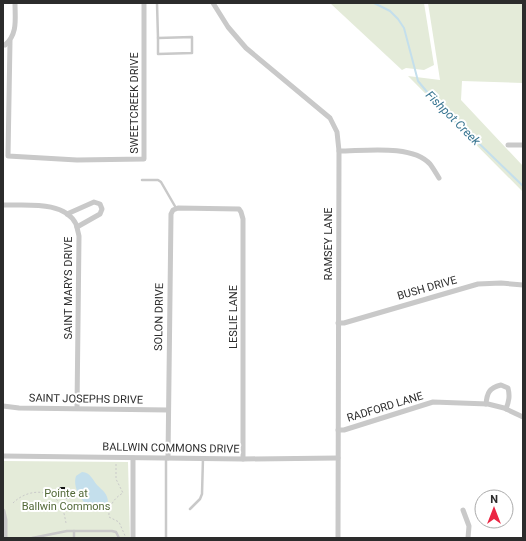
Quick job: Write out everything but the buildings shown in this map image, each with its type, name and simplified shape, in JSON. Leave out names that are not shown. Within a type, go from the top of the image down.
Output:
[{"type":"street","points":[[3,45],[10,41],[15,32],[15,3]]},
{"type":"street","name":"SWEETCREEK DRIVE","points":[[10,41],[8,156],[77,160],[144,159],[144,3]]},
{"type":"street","name":"RAMSEY LANE","points":[[213,3],[228,26],[246,48],[330,118],[337,132],[339,151],[338,538]]},
{"type":"street","points":[[508,145],[523,145]]},
{"type":"street","points":[[339,151],[395,150],[408,152],[420,157],[429,164],[439,178]]},
{"type":"street","name":"SAINT MARYS DRIVE","points":[[76,408],[79,236],[73,220],[67,214],[94,202],[100,204],[102,209],[100,214],[77,228]]},
{"type":"street","points":[[3,205],[52,207],[67,214]]},
{"type":"street","name":"LESLIE LANE","points":[[176,208],[238,209],[241,212],[243,219],[243,459]]},
{"type":"street","name":"SOLON DRIVE","points":[[167,458],[171,215],[172,211],[176,208]]},
{"type":"street","name":"BUSH DRIVE","points":[[338,323],[344,323],[478,284],[501,283],[523,285]]},
{"type":"street","points":[[486,404],[487,394],[494,386],[501,385],[508,388],[510,394],[510,401],[506,409]]},
{"type":"street","name":"RADFORD LANE","points":[[338,430],[344,430],[433,402],[486,404],[506,409],[523,417]]},
{"type":"street","name":"SAINT JOSEPHS DRIVE","points":[[3,406],[19,408],[168,410]]},
{"type":"street","name":"BALLWIN COMMONS DRIVE","points":[[3,456],[243,459],[338,458]]},
{"type":"street","points":[[133,458],[133,538]]},
{"type":"street","points":[[463,510],[469,526],[468,538]]},
{"type":"street","points":[[3,511],[5,520],[5,538]]},
{"type":"lane","points":[[157,3],[158,54],[192,53],[192,37],[158,38]]},
{"type":"lane","points":[[142,180],[158,180],[161,182],[176,208]]},
{"type":"lane","points":[[166,538],[167,458]]},
{"type":"lane","points":[[190,509],[200,500],[202,494],[203,458]]},
{"type":"lane","points":[[32,538],[67,531],[112,531],[116,532],[119,538]]},
{"type":"lane","points":[[74,531],[74,538]]},
{"type":"path","points":[[116,464],[116,479],[123,493],[116,497],[109,512],[109,517],[119,522],[126,538]]},
{"type":"path","points":[[13,503],[18,497],[31,492],[48,494],[54,497],[62,507],[66,523]]},
{"type":"green space","points":[[330,3],[424,3],[434,65],[424,70],[406,68],[402,70]]},
{"type":"green space","points":[[428,3],[523,3],[523,83],[462,81],[461,100],[523,166],[523,192],[408,76],[440,80]]},
{"type":"green space","name":"Pointe at Ballwin Commons","points":[[3,461],[128,462],[130,538],[3,538]]},
{"type":"water","points":[[82,472],[89,475],[106,494],[108,501],[103,507],[97,509],[91,507],[80,497],[75,483],[76,476]]},
{"type":"waterway","name":"Fishpot Creek","points":[[374,3],[390,11],[404,28],[418,81],[433,99],[523,186]]}]
